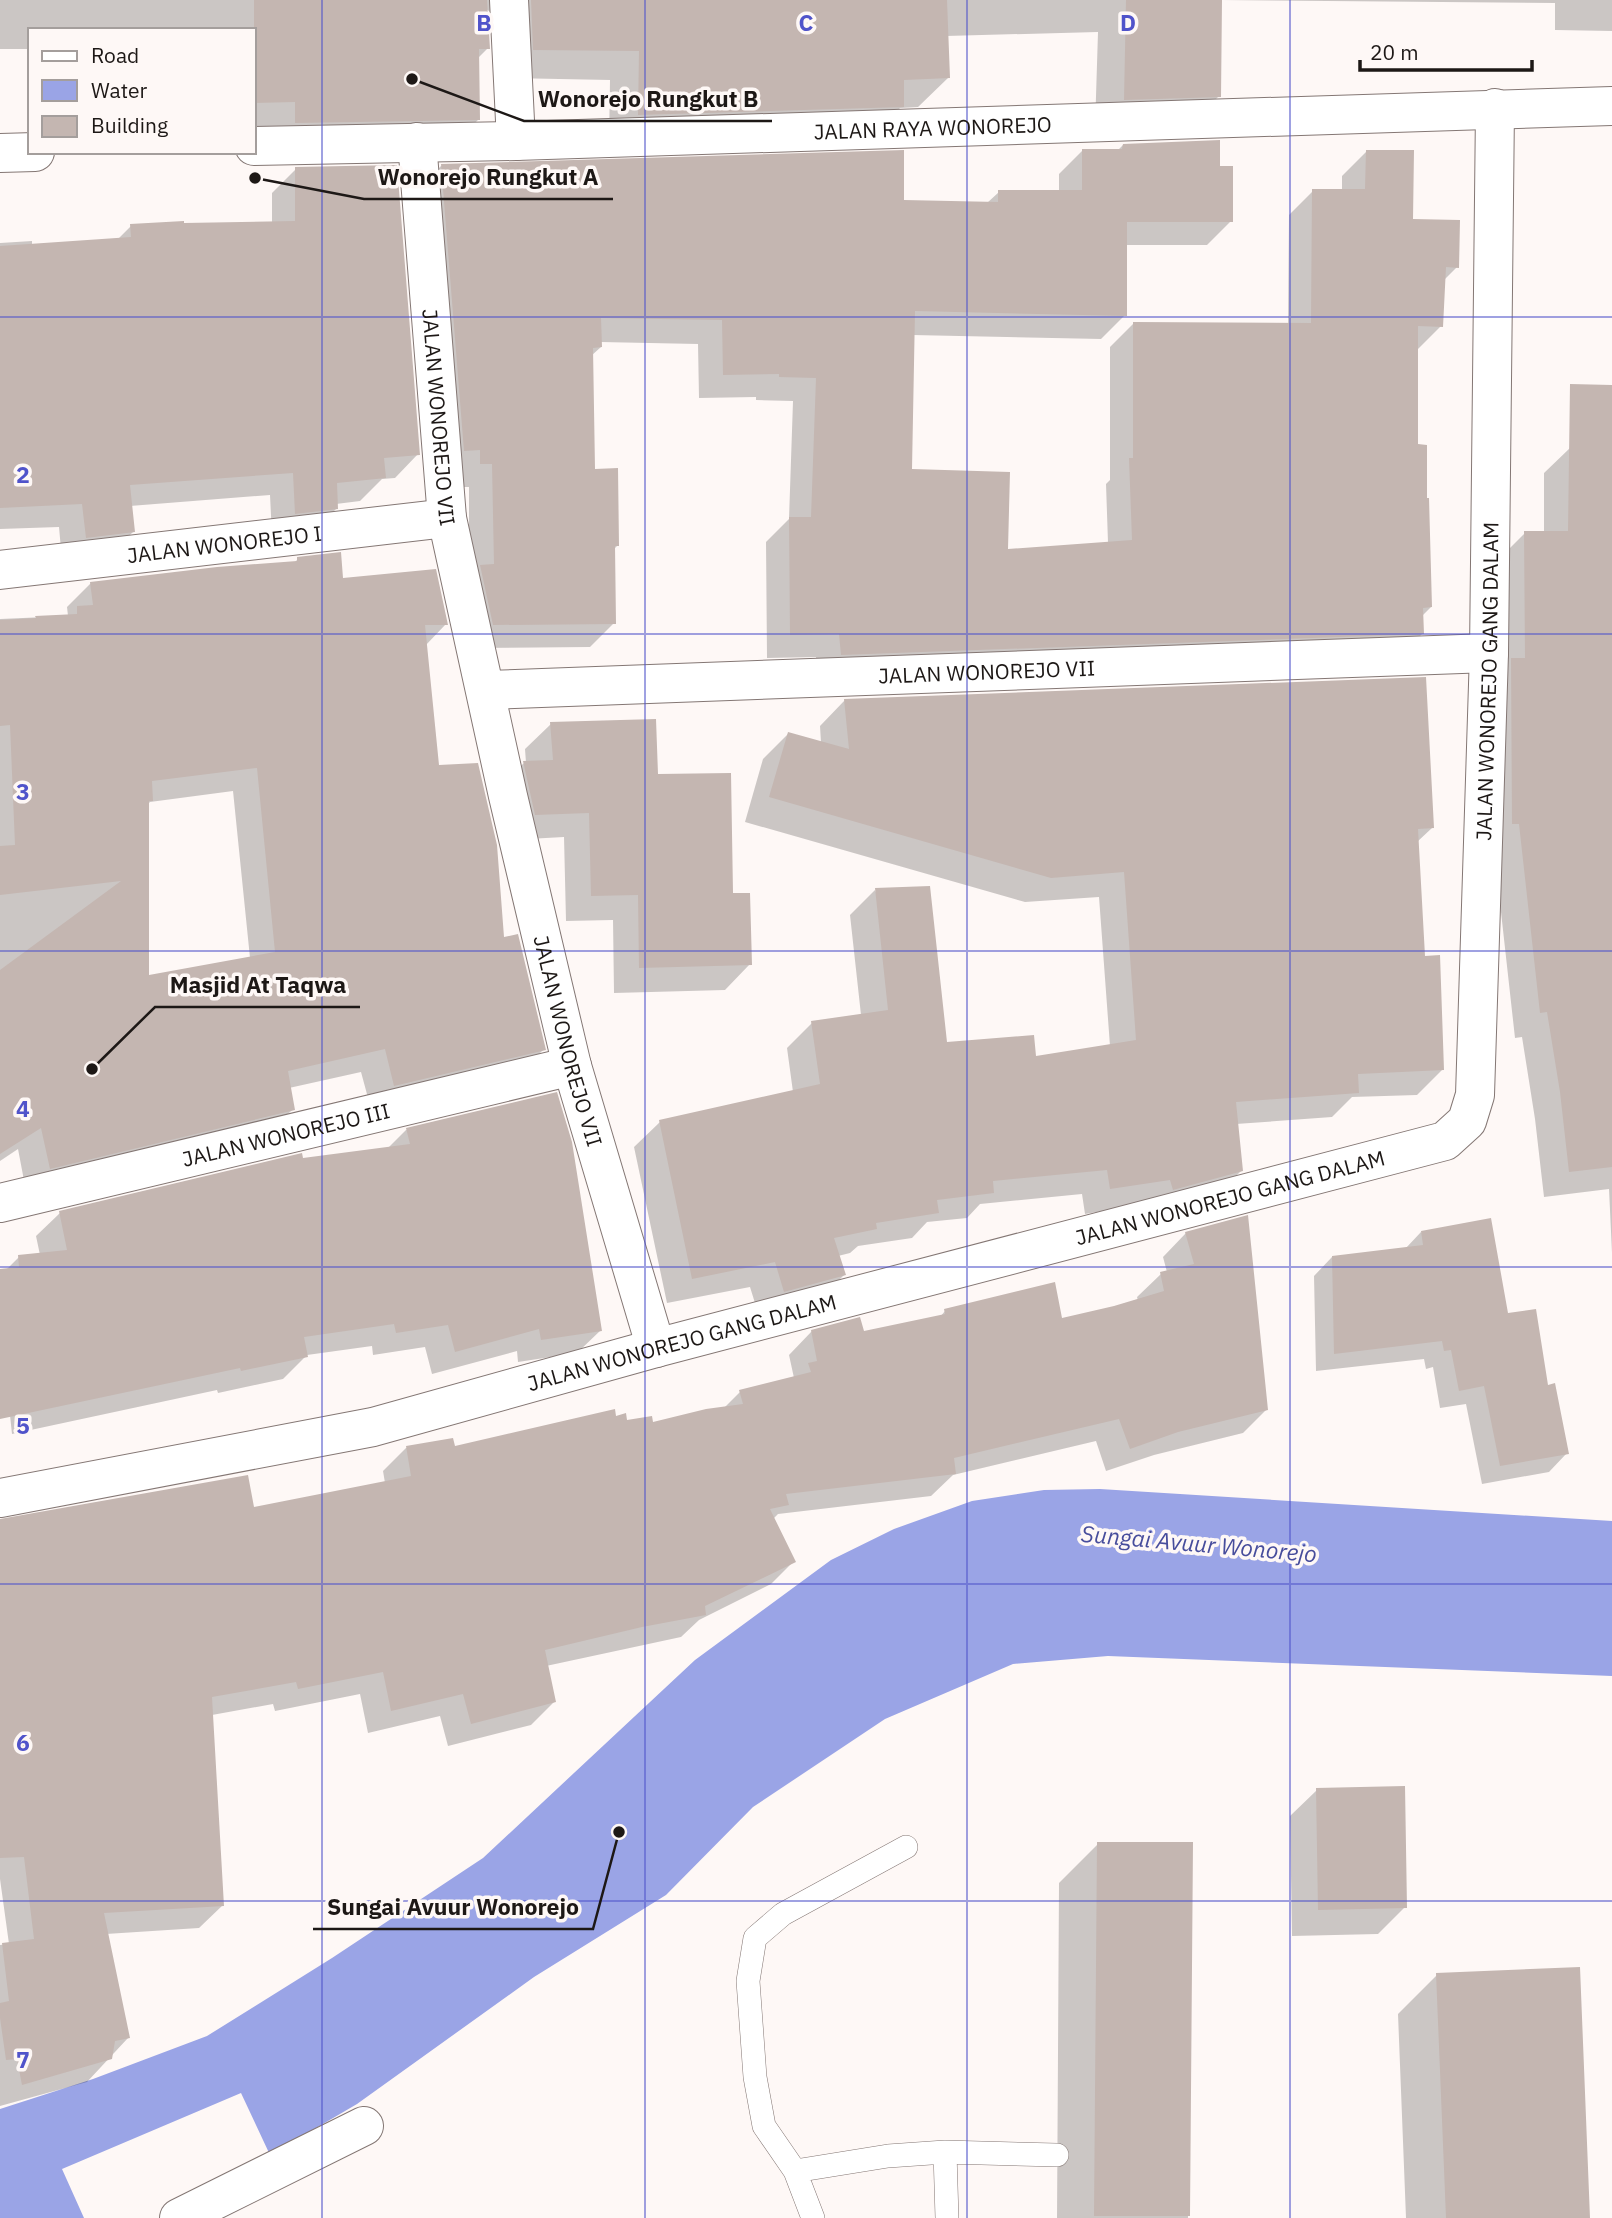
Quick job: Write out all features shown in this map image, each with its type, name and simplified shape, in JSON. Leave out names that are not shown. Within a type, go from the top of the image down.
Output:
[{"type":"street","points":[[509,0],[516,141]]},
{"type":"street","name":"JALAN RAYA WONOREJO","points":[[256,146],[516,141],[1612,106]]},
{"type":"street","name":"JALAN WONOREJO GANG DALAM","points":[[0,1498],[373,1427],[656,1348],[1445,1141],[1467,1121],[1475,1095],[1489,653],[1495,108]]},
{"type":"street","name":"JALAN WONOREJO VII","points":[[417,142],[447,518],[487,690],[508,796],[572,1066],[656,1348]]},
{"type":"street","points":[[0,153],[28,152]]},
{"type":"street","name":"JALAN WONOREJO I","points":[[0,570],[447,518]]},
{"type":"street","name":"JALAN WONOREJO VII","points":[[487,690],[1489,653]]},
{"type":"street","name":"JALAN WONOREJO III","points":[[0,1203],[572,1066]]},
{"type":"street","points":[[179,2218],[364,2126]]},
{"type":"lane","points":[[813,2218],[795,2171],[764,2126],[755,2077],[748,1981],[755,1938],[783,1914],[906,1847]]},
{"type":"lane","points":[[795,2171],[888,2156],[945,2152],[1057,2155]]},
{"type":"lane","points":[[945,2152],[947,2218]]},
{"type":"water","name":"Sungai Avuur Wonorejo","points":[[1100,1489],[1612,1521],[1612,1676],[1108,1656],[1013,1664],[885,1719],[753,1807],[666,1895],[534,1977],[357,2104],[270,2155],[241,2093],[62,2169],[84,2218],[0,2218],[0,2109],[93,2079],[207,2036],[332,1958],[483,1858],[695,1660],[831,1560],[894,1529],[972,1501],[1044,1490]]},
{"type":"building","points":[[254,0],[487,0],[490,49],[479,49],[480,120],[295,123],[295,102],[256,103]]},
{"type":"building","points":[[531,0],[947,0],[950,78],[904,80],[904,107],[638,115],[639,51],[533,50]]},
{"type":"building","points":[[1126,0],[1222,0],[1221,97],[1124,100]]},
{"type":"building","points":[[1220,140],[1220,166],[1233,166],[1233,222],[1127,222],[1127,316],[915,311],[912,469],[1010,472],[1008,549],[1132,540],[1129,458],[1133,458],[1133,322],[1311,323],[1312,189],[1365,189],[1366,150],[1414,150],[1413,219],[1460,220],[1459,268],[1446,267],[1443,327],[1418,326],[1418,444],[1427,445],[1432,607],[1423,608],[1424,634],[841,655],[839,634],[790,635],[789,517],[811,517],[816,378],[779,377],[779,374],[723,375],[722,320],[601,318],[602,347],[593,348],[595,469],[618,468],[616,624],[493,625],[480,565],[494,564],[492,464],[480,464],[480,450],[464,451],[441,164],[904,150],[904,200],[998,202],[998,190],[1082,190],[1082,149],[1122,149],[1123,144]]},
{"type":"building","points":[[397,165],[420,455],[384,458],[386,478],[337,483],[338,509],[295,514],[293,473],[130,485],[135,532],[86,538],[82,504],[0,508],[0,246],[131,237],[130,224],[295,221],[295,167]]},
{"type":"building","points":[[1570,384],[1612,385],[1612,1167],[1569,1172],[1547,1012],[1540,1013],[1519,824],[1512,824],[1511,658],[1525,658],[1524,531],[1568,531]]},
{"type":"building","points":[[341,552],[343,578],[436,569],[448,625],[425,625],[439,765],[478,763],[497,845],[504,937],[518,934],[546,1050],[394,1086],[385,1049],[288,1071],[295,1110],[50,1169],[41,1128],[0,1154],[0,970],[121,881],[0,895],[0,846],[15,845],[10,725],[0,726],[0,620],[77,614],[77,606],[93,605],[90,582],[217,567],[297,561],[297,557]],"holes":[[[257,768],[275,952],[149,975],[149,801],[153,801],[152,781]]]},
{"type":"building","points":[[1426,677],[1434,828],[1418,829],[1425,956],[1440,955],[1444,1070],[1358,1074],[1359,1093],[1236,1102],[1243,1171],[1173,1190],[1170,1180],[1110,1189],[1107,1170],[993,1181],[994,1193],[937,1200],[939,1213],[876,1223],[877,1229],[834,1238],[846,1275],[784,1292],[775,1262],[692,1279],[659,1120],[820,1084],[811,1021],[888,1010],[875,888],[930,886],[947,1042],[1034,1035],[1036,1056],[1136,1040],[1124,872],[1051,878],[769,797],[788,732],[849,749],[844,699]]},
{"type":"building","points":[[656,719],[658,774],[731,773],[733,893],[750,893],[752,965],[639,968],[638,895],[591,896],[589,813],[535,815],[523,761],[553,760],[550,722]]},
{"type":"building","points":[[557,1092],[572,1142],[602,1331],[541,1340],[539,1329],[455,1352],[448,1325],[396,1333],[394,1324],[304,1337],[308,1357],[241,1371],[240,1368],[0,1419],[0,1269],[19,1267],[18,1255],[67,1250],[59,1211],[302,1153],[303,1158],[410,1144],[406,1128]]},
{"type":"building","points":[[1248,1215],[1268,1410],[1178,1432],[1130,1449],[1119,1419],[954,1458],[956,1474],[786,1494],[789,1505],[770,1509],[796,1562],[705,1606],[706,1615],[545,1650],[556,1702],[471,1724],[463,1694],[391,1711],[383,1672],[298,1689],[296,1682],[212,1697],[224,1906],[104,1913],[130,2038],[115,2041],[112,2059],[22,2085],[17,2059],[6,2060],[0,2018],[0,2003],[9,2001],[2,1943],[34,1939],[24,1857],[0,1858],[0,1519],[248,1475],[254,1507],[411,1476],[406,1446],[453,1438],[455,1446],[615,1409],[616,1416],[626,1413],[627,1420],[652,1416],[653,1422],[706,1409],[743,1404],[739,1390],[811,1372],[808,1363],[817,1361],[811,1330],[860,1317],[864,1331],[945,1314],[944,1309],[1055,1282],[1062,1318],[1114,1306],[1164,1291],[1160,1272],[1194,1264],[1185,1232]]},
{"type":"building","points":[[1491,1218],[1508,1313],[1536,1309],[1548,1385],[1555,1383],[1569,1454],[1500,1466],[1484,1386],[1459,1391],[1451,1350],[1444,1351],[1442,1341],[1334,1354],[1332,1256],[1423,1245],[1421,1231]]},
{"type":"building","points":[[1405,1786],[1407,1908],[1318,1910],[1316,1788]]},
{"type":"building","points":[[1097,1842],[1193,1842],[1190,2216],[1094,2216]]},
{"type":"building","points":[[1580,1967],[1590,2218],[1446,2218],[1436,1973]]},
{"type":"place","name":"Wonorejo Rungkut B","points":[[412,79]]},
{"type":"place","name":"Wonorejo Rungkut A","points":[[255,178]]},
{"type":"place","name":"Masjid At Taqwa","points":[[92,1069]]},
{"type":"place","name":"Sungai Avuur Wonorejo","points":[[619,1832]]}]
